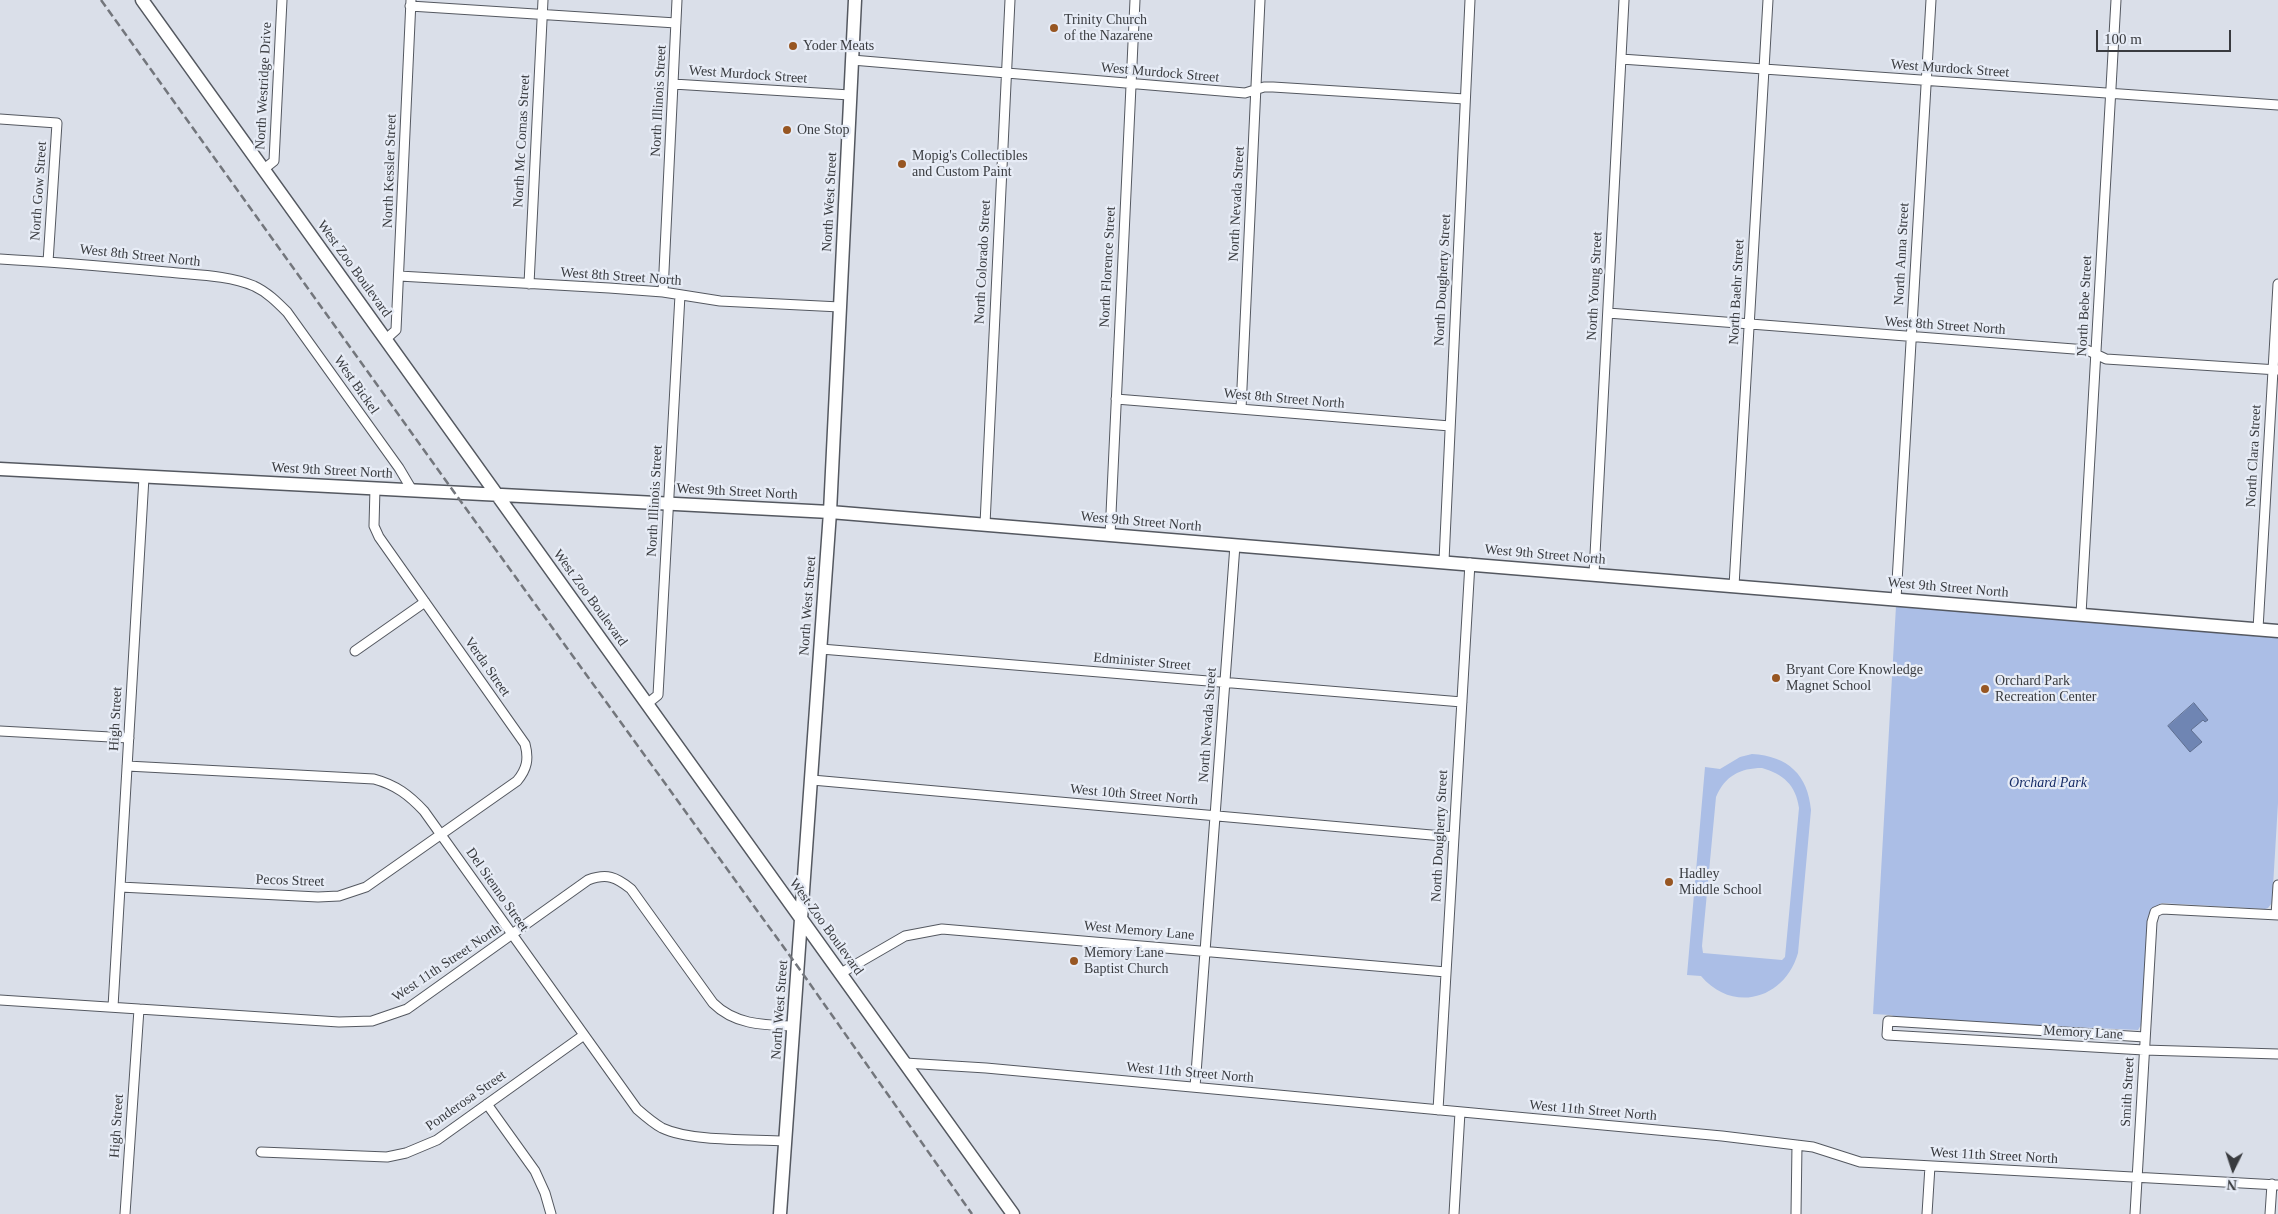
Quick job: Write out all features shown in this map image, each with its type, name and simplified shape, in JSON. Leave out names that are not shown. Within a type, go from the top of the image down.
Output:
[{"type":"main road","name":"West Zoo Boulevard","points":[[142,0],[1013,1214]]},
{"type":"main road","name":"North West Street","points":[[780,1214],[830,512],[855,0]]},
{"type":"main road","name":"West 9th Street North","points":[[0,470],[830,512],[1470,563],[2278,631]]},
{"type":"street","name":"North Westridge Drive","points":[[264,169],[274,161],[282,0]]},
{"type":"street","name":"North Mc Comas Street","points":[[529,284],[543,0]]},
{"type":"street","name":"North Illinois Street","points":[[662,292],[677,0]]},
{"type":"street","name":"North Colorado Street","points":[[985,524],[1010,0]]},
{"type":"street","name":"North Florence Street","points":[[1110,534],[1136,0]]},
{"type":"street","name":"North Nevada Street","points":[[1241,409],[1260,0]]},
{"type":"street","name":"North Dougherty Street","points":[[1444,561],[1470,0]]},
{"type":"street","name":"North Young Street","points":[[1594,574],[1624,0]]},
{"type":"street","name":"North Baehr Street","points":[[1734,586],[1768,0]]},
{"type":"street","name":"North Anna Street","points":[[1896,599],[1931,0]]},
{"type":"street","name":"North Bebe Street","points":[[2081,614],[2116,0]]},
{"type":"street","points":[[410,3],[676,23]]},
{"type":"street","name":"North Kessler Street","points":[[386,339],[396,330],[410,3]]},
{"type":"street","name":"West Murdock Street","points":[[1621,59],[2278,105]]},
{"type":"street","name":"West Murdock Street","points":[[852,60],[1245,93],[1264,87],[1273,87],[1466,99]]},
{"type":"street","name":"West Murdock Street","points":[[673,84],[850,95]]},
{"type":"street","name":"North Gow Street","points":[[0,120],[57,123],[48,262]]},
{"type":"street","name":"West 8th Street North","points":[[0,259],[234,280],[255,286],[274,298]]},
{"type":"street","name":"West 8th Street North","points":[[399,276],[662,292],[720,301],[840,307]]},
{"type":"street","name":"North Clara Street","points":[[2258,629],[2276,370],[2278,284]]},
{"type":"street","name":"North Illinois Street","points":[[647,704],[658,695],[680,294]]},
{"type":"street","name":"West Bickel","points":[[274,298],[287,312],[312,346],[399,468],[412,490]]},
{"type":"street","name":"West 8th Street North","points":[[1608,314],[2087,350],[2106,359],[2276,370]]},
{"type":"street","name":"West 8th Street North","points":[[1116,399],[1450,426]]},
{"type":"street","name":"High Street","points":[[112,1007],[144,477]]},
{"type":"street","name":"Verda Street","points":[[375,488],[374,526],[379,537],[525,744],[528,755],[523,773],[517,781],[441,835]]},
{"type":"street","name":"North Nevada Street","points":[[1195,1087],[1235,545]]},
{"type":"street","name":"North Dougherty Street","points":[[1438,1110],[1470,563]]},
{"type":"street","points":[[355,651],[424,602]]},
{"type":"street","name":"Edminister Street","points":[[821,649],[1462,702]]},
{"type":"street","points":[[0,731],[129,738]]},
{"type":"street","name":"Del Sienno Street","points":[[127,766],[374,779],[403,791],[424,812],[441,835],[637,1109],[662,1128],[674,1132],[703,1136],[785,1141]]},
{"type":"street","name":"West 10th Street North","points":[[812,780],[1454,837]]},
{"type":"street","name":"Pecos Street","points":[[120,887],[318,897],[339,896],[366,887],[441,835]]},
{"type":"street","name":"West 11th Street North","points":[[0,1000],[339,1022],[372,1020],[407,1009],[588,880],[599,876],[613,877],[630,889],[722,1013],[746,1022],[794,1026]]},
{"type":"street","points":[[2277,915],[2278,885]]},
{"type":"street","name":"Smith Street","points":[[2135,1214],[2152,922],[2155,912],[2162,908],[2277,915]]},
{"type":"street","name":"West Memory Lane","points":[[841,974],[867,956],[906,936],[942,929],[1446,972]]},
{"type":"street","name":"High Street","points":[[125,1214],[139,1009]]},
{"type":"street","name":"Memory Lane","points":[[2145,1036],[1888,1021],[1887,1035],[2144,1050],[2278,1054]]},
{"type":"street","name":"Ponderosa Street","points":[[261,1152],[361,1158],[387,1157],[406,1153],[437,1140],[584,1035]]},
{"type":"street","name":"West 11th Street North","points":[[905,1063],[986,1068],[1722,1136],[1813,1147],[1860,1162],[2275,1185]]},
{"type":"street","points":[[487,1104],[534,1171],[545,1192],[551,1214]]},
{"type":"street","points":[[1454,1214],[1460,1112]]},
{"type":"street","points":[[1796,1214],[1797,1145]]},
{"type":"street","points":[[1927,1214],[1930,1166]]},
{"type":"street","points":[[2270,1214],[2275,1185]]},
{"type":"green space","name":"Orchard Park","points":[[1896,606],[2278,638],[2278,803],[2272,903],[2265,909],[2162,903],[2154,907],[2148,916],[2141,1025],[2138,1030],[1901,1019],[1891,1015],[1873,1014]]},
{"type":"green space","points":[[1752,754],[1786,763],[1801,777],[1806,787],[1811,810],[1798,953],[1791,969],[1782,981],[1770,991],[1757,996],[1742,998],[1728,995],[1714,988],[1701,976],[1687,975],[1705,767],[1720,769],[1740,757]],"holes":[[[1754,768],[1769,770],[1782,777],[1792,787],[1799,808],[1785,957],[1782,960],[1703,953],[1702,946],[1716,797],[1724,784],[1734,775]]]},
{"type":"shaded area","points":[[2194,703],[2208,720],[2205,722],[2203,720],[2191,730],[2202,742],[2190,752],[2168,726]]},
{"type":"railway","points":[[101,0],[798,967],[972,1214]]},
{"type":"place","name":"Trinity Church of the Nazarene","points":[[1054,28]]},
{"type":"place","name":"Yoder Meats","points":[[793,46]]},
{"type":"place","name":"One Stop","points":[[787,130]]},
{"type":"place","name":"Mopig's Collectibles and Custom Paint","points":[[902,164]]},
{"type":"place","name":"Bryant Core Knowledge Magnet School","points":[[1776,678]]},
{"type":"place","name":"Orchard Park Recreation Center","points":[[1985,689]]},
{"type":"place","name":"Hadley Middle School","points":[[1669,882]]},
{"type":"place","name":"Memory Lane Baptist Church","points":[[1074,961]]}]
